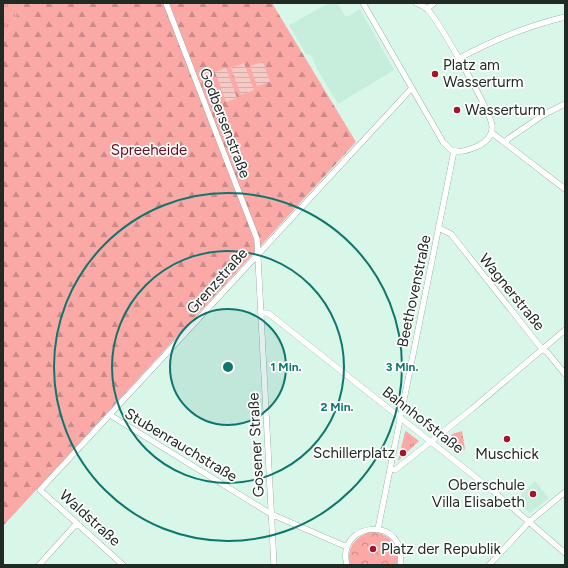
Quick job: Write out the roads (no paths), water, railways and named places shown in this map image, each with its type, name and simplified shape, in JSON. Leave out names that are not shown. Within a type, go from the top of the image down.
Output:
[{"type":"street","name":"Godbersenstraße","points":[[166,3],[256,233],[259,253]]},
{"type":"street","points":[[364,4],[411,89],[443,142],[454,151],[467,151],[479,146],[489,138],[492,133],[492,121],[458,59],[427,9],[416,3]]},
{"type":"street","points":[[427,9],[434,3]]},
{"type":"street","points":[[458,59],[485,44],[516,31],[565,17]]},
{"type":"street","name":"Grenzstraße","points":[[40,490],[411,89]]},
{"type":"street","points":[[505,142],[543,115],[565,104]]},
{"type":"street","points":[[492,133],[565,189]]},
{"type":"street","name":"Beethovenstraße","points":[[378,529],[454,151]]},
{"type":"street","name":"Wagnerstraße","points":[[439,228],[450,234],[542,349],[565,374]]},
{"type":"street","name":"Gosener Straße","points":[[259,253],[274,565]]},
{"type":"street","name":"Bahnhofstraße","points":[[262,313],[268,313],[530,521],[565,552]]},
{"type":"street","points":[[391,469],[395,470],[472,409],[565,330]]},
{"type":"street","name":"Stubenrauchstraße","points":[[110,415],[271,514],[347,547]]},
{"type":"street","name":"Waldstraße","points":[[40,490],[123,565]]},
{"type":"street","points":[[489,565],[530,521],[565,492]]},
{"type":"street","points":[[40,565],[77,523]]},
{"type":"street","points":[[347,565],[347,547],[354,537],[361,532],[378,529],[391,535],[399,546],[401,553],[400,565]]},
{"type":"place","name":"Platz am Wasserturm","points":[[435,74]]},
{"type":"place","name":"Wasserturm","points":[[457,110]]},
{"type":"place","name":"Muschick","points":[[507,439]]},
{"type":"place","name":"Schillerplatz","points":[[403,453]]},
{"type":"place","name":"Oberschule Villa Elisabeth","points":[[533,494]]},
{"type":"place","name":"Platz der Republik","points":[[373,549]]},
{"type":"park label","name":"Spreeheide","points":[[149,150]]}]
